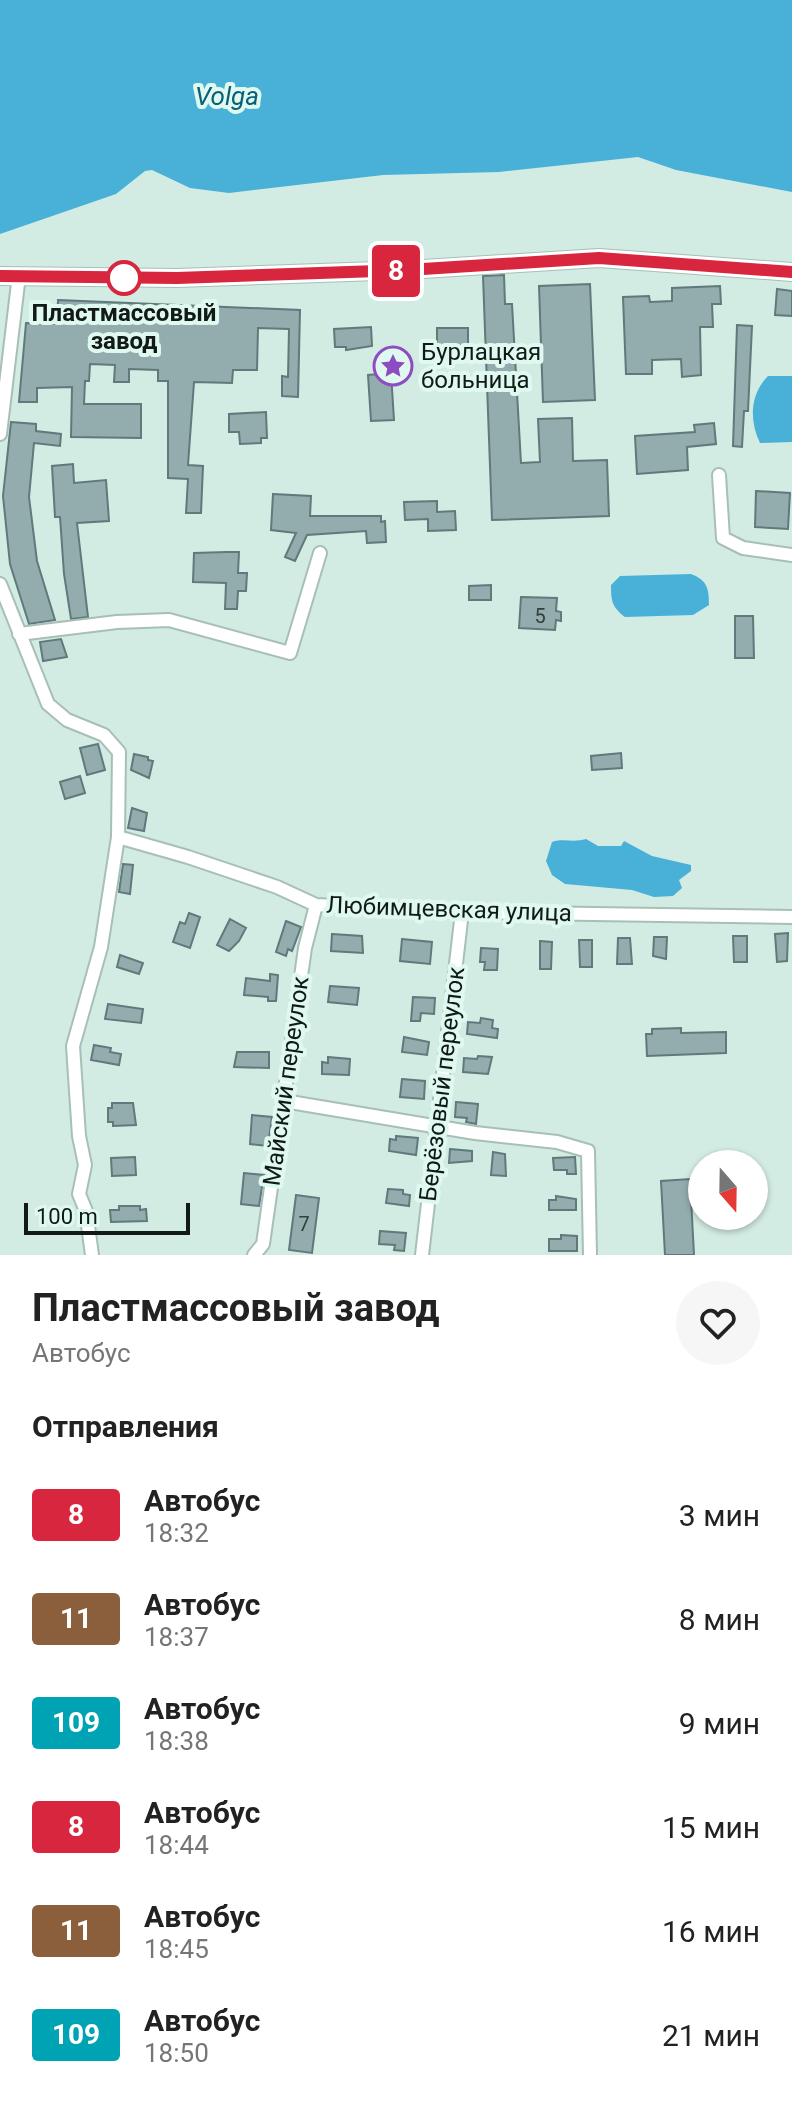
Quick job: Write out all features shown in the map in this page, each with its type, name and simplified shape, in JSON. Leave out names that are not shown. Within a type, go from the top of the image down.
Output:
[{"type":"main road","points":[[0,276],[177,278],[407,270],[599,258],[792,272]]},
{"type":"street","points":[[0,434],[19,275]]},
{"type":"street","points":[[719,475],[723,538],[743,548],[792,555]]},
{"type":"street","points":[[19,634],[117,622],[169,620],[290,653],[320,553]]},
{"type":"street","points":[[0,584],[48,704],[67,720],[104,735],[119,752],[118,837],[101,947],[73,1046],[79,1136],[85,1165],[79,1194],[86,1211],[92,1255]]},
{"type":"street","name":"Любимцевская улица","points":[[118,837],[277,887],[316,905],[462,912],[792,917]]},
{"type":"street","name":"Майский переулок","points":[[254,1255],[263,1244],[305,948],[316,905]]},
{"type":"street","name":"Берёзовый переулок","points":[[422,1255],[462,912]]},
{"type":"street","points":[[284,1101],[557,1142],[588,1151],[590,1255]]},
{"type":"water","name":"Volga","points":[[0,0],[792,0],[792,192],[676,170],[638,157],[499,172],[383,175],[229,193],[190,188],[152,170],[145,171],[116,194],[0,234]]},
{"type":"water","points":[[768,376],[792,376],[792,442],[760,443],[756,434],[753,408],[758,391]]},
{"type":"water","points":[[691,574],[704,582],[709,599],[709,605],[693,615],[625,617],[613,603],[611,585],[620,576]]},
{"type":"water","points":[[586,839],[598,846],[621,846],[624,841],[652,856],[691,865],[691,871],[679,880],[682,888],[673,896],[654,897],[632,890],[565,884],[552,875],[546,861],[552,842]]},
{"type":"building","points":[[504,275],[505,304],[512,304],[521,463],[540,462],[538,419],[572,418],[573,461],[607,460],[609,516],[492,520],[483,276]]},
{"type":"building","points":[[590,284],[595,400],[543,402],[539,286]]},
{"type":"building","points":[[720,286],[721,304],[712,304],[713,327],[700,327],[701,375],[682,377],[681,359],[652,360],[652,374],[626,374],[623,297],[649,296],[650,302],[672,301],[672,288]]},
{"type":"building","points":[[777,289],[792,291],[792,316],[775,315]]},
{"type":"building","points":[[58,300],[300,310],[298,397],[282,396],[282,376],[288,377],[289,329],[258,328],[257,370],[233,370],[232,383],[194,382],[188,465],[203,466],[201,513],[186,513],[188,479],[168,478],[168,381],[158,381],[158,370],[129,369],[129,382],[114,382],[115,365],[90,364],[89,381],[85,381],[84,404],[141,404],[141,438],[71,437],[72,387],[37,388],[37,402],[19,402],[26,323],[57,324]]},
{"type":"building","points":[[737,325],[752,326],[748,411],[744,411],[742,447],[733,446]]},
{"type":"building","points":[[371,327],[372,346],[346,350],[346,347],[335,347],[334,329]]},
{"type":"building","points":[[437,328],[468,328],[468,345],[437,345]]},
{"type":"building","points":[[391,373],[394,420],[371,421],[368,375]]},
{"type":"building","points":[[266,412],[267,438],[261,438],[261,443],[240,444],[239,432],[229,432],[229,414]]},
{"type":"building","points":[[11,422],[36,424],[36,431],[61,434],[60,446],[34,443],[29,497],[37,561],[55,620],[29,624],[10,564],[3,496]]},
{"type":"building","points":[[714,423],[716,444],[687,447],[688,470],[637,474],[635,436],[695,432],[694,425]]},
{"type":"building","points":[[73,464],[74,483],[106,480],[109,521],[77,523],[88,617],[71,619],[60,517],[55,517],[52,466]]},
{"type":"building","points":[[756,491],[790,493],[788,529],[755,527]]},
{"type":"building","points":[[273,494],[311,496],[310,516],[381,516],[381,522],[385,521],[386,542],[367,543],[366,531],[307,535],[295,561],[285,557],[296,533],[271,530]]},
{"type":"building","points":[[437,501],[437,512],[455,511],[456,530],[428,531],[428,519],[405,520],[404,502]]},
{"type":"building","points":[[239,552],[238,573],[247,573],[246,591],[238,591],[237,609],[225,609],[226,583],[193,582],[194,553]]},
{"type":"building","points":[[491,585],[491,600],[469,600],[469,586]]},
{"type":"building","points":[[521,597],[557,598],[556,611],[561,612],[561,621],[556,620],[555,630],[519,628]]},
{"type":"building","points":[[735,616],[753,616],[754,658],[735,658]]},
{"type":"building","points":[[61,639],[67,657],[43,661],[40,642]]},
{"type":"building","points":[[98,744],[105,770],[87,775],[80,748]]},
{"type":"building","points":[[621,753],[622,768],[592,770],[591,756]]},
{"type":"building","points":[[134,754],[153,761],[149,778],[131,770]]},
{"type":"building","points":[[80,776],[85,793],[65,799],[60,782]]},
{"type":"building","points":[[132,808],[147,813],[144,831],[128,828]]},
{"type":"building","points":[[123,864],[133,865],[130,894],[119,892]]},
{"type":"building","points":[[189,913],[200,917],[190,948],[173,942],[180,922],[185,924]]},
{"type":"building","points":[[230,919],[246,928],[229,951],[217,945]]},
{"type":"building","points":[[286,921],[301,927],[292,951],[288,949],[286,956],[276,952]]},
{"type":"building","points":[[788,933],[787,961],[777,962],[775,934]]},
{"type":"building","points":[[332,934],[362,936],[363,953],[331,951]]},
{"type":"building","points":[[733,936],[747,936],[747,962],[734,962]]},
{"type":"building","points":[[654,937],[667,937],[666,959],[653,956]]},
{"type":"building","points":[[618,938],[630,938],[632,964],[617,964]]},
{"type":"building","points":[[402,939],[432,942],[430,964],[400,961]]},
{"type":"building","points":[[579,940],[592,940],[592,967],[580,967]]},
{"type":"building","points":[[540,941],[552,942],[551,969],[540,969]]},
{"type":"building","points":[[481,948],[498,949],[497,970],[484,970],[485,962],[480,962]]},
{"type":"building","points":[[120,955],[143,963],[139,974],[117,967]]},
{"type":"building","points":[[270,974],[278,975],[276,1001],[268,1001],[268,997],[244,995],[246,978],[270,981]]},
{"type":"building","points":[[330,986],[359,988],[357,1005],[328,1002]]},
{"type":"building","points":[[413,997],[435,998],[434,1014],[421,1013],[420,1021],[411,1021]]},
{"type":"building","points":[[108,1004],[143,1009],[141,1023],[105,1019]]},
{"type":"building","points":[[481,1018],[493,1020],[492,1028],[498,1029],[497,1038],[467,1034],[468,1022],[480,1023]]},
{"type":"building","points":[[681,1028],[681,1033],[726,1032],[726,1053],[647,1056],[646,1034],[652,1034],[652,1029]]},
{"type":"building","points":[[404,1037],[429,1042],[427,1055],[402,1052]]},
{"type":"building","points":[[94,1045],[111,1048],[110,1052],[121,1054],[119,1065],[91,1060]]},
{"type":"building","points":[[237,1052],[269,1052],[269,1068],[234,1067]]},
{"type":"building","points":[[478,1056],[492,1057],[488,1074],[463,1072],[464,1058],[477,1059]]},
{"type":"building","points":[[328,1057],[350,1059],[349,1075],[322,1074],[322,1062],[328,1063]]},
{"type":"building","points":[[402,1079],[425,1081],[424,1099],[400,1097]]},
{"type":"building","points":[[456,1102],[478,1104],[476,1124],[466,1122],[467,1118],[455,1117]]},
{"type":"building","points":[[112,1103],[133,1103],[136,1125],[113,1126],[113,1122],[108,1122],[108,1108],[112,1108]]},
{"type":"building","points":[[252,1115],[272,1117],[268,1146],[250,1144]]},
{"type":"building","points":[[396,1136],[418,1138],[416,1155],[389,1151],[390,1139],[396,1140]]},
{"type":"building","points":[[450,1149],[472,1151],[472,1161],[449,1163]]},
{"type":"building","points":[[493,1152],[505,1154],[506,1176],[491,1175]]},
{"type":"building","points":[[135,1157],[136,1175],[112,1176],[111,1158]]},
{"type":"building","points":[[575,1157],[576,1174],[554,1170],[553,1158]]},
{"type":"building","points":[[244,1173],[264,1175],[259,1206],[241,1204]]},
{"type":"building","points":[[688,1179],[688,1230],[693,1230],[694,1255],[665,1255],[661,1181]]},
{"type":"building","points":[[388,1189],[403,1190],[403,1194],[410,1195],[409,1206],[386,1203]]},
{"type":"building","points":[[296,1195],[319,1198],[312,1253],[289,1250]]},
{"type":"building","points":[[556,1196],[576,1199],[576,1210],[549,1210],[549,1200],[556,1200]]},
{"type":"building","points":[[119,1206],[146,1209],[147,1221],[111,1222],[110,1210],[119,1210]]},
{"type":"building","points":[[380,1231],[406,1233],[404,1251],[394,1250],[395,1245],[379,1244]]},
{"type":"building","points":[[561,1235],[577,1236],[577,1251],[549,1251],[549,1239],[561,1239]]},
{"type":"bus line","name":"8","points":[[0,276],[177,278],[407,270],[569,258],[631,258],[792,272]]},
{"type":"place","name":"Пластмассовый завод","points":[[124,278]]},
{"type":"place","name":"Бурлацкая больница","points":[[393,366]]}]
